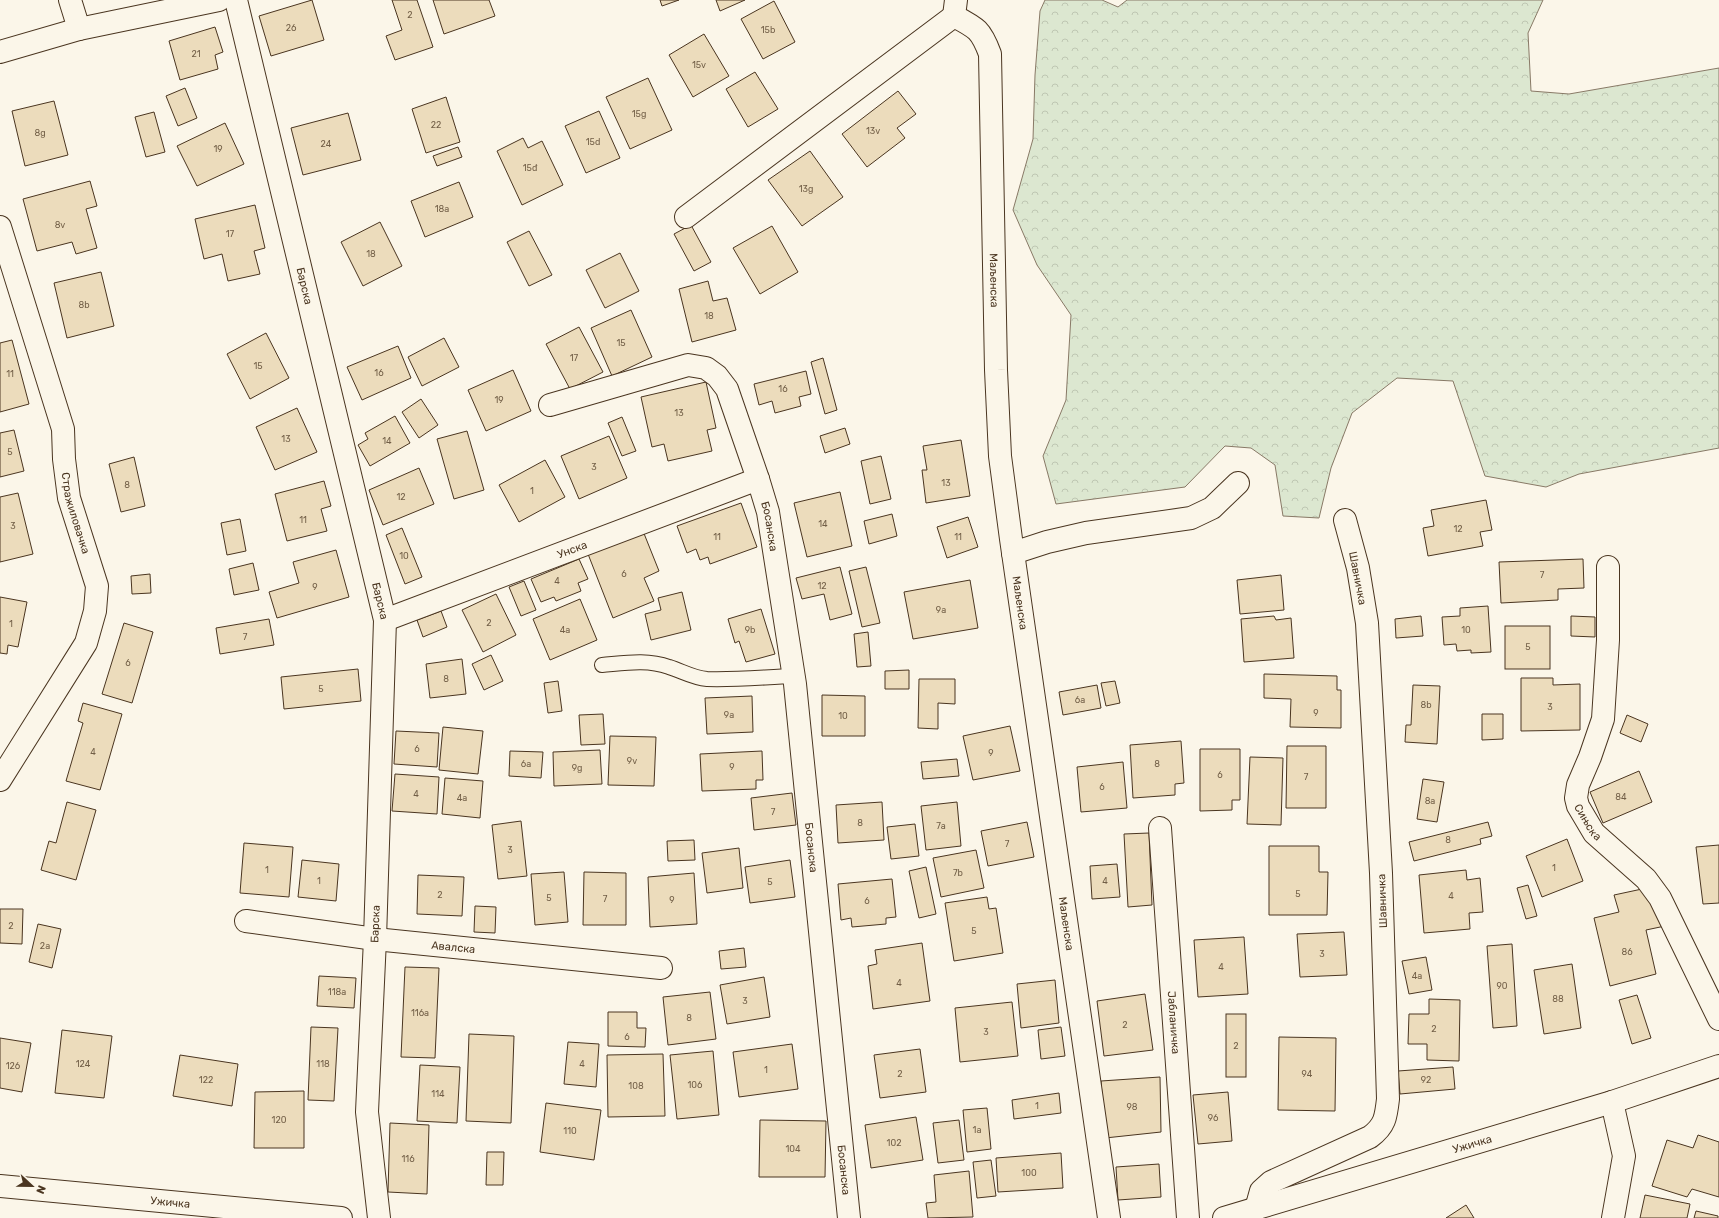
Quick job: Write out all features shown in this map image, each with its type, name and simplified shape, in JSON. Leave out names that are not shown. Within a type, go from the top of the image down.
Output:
[{"type":"street","points":[[70,0],[79,29]]},
{"type":"street","points":[[0,52],[79,29],[219,0]]},
{"type":"street","name":"Барска","points":[[236,0],[385,620],[375,939],[367,1112],[379,1218]]},
{"type":"street","points":[[686,218],[955,8]]},
{"type":"street","name":"Маљенска","points":[[955,8],[983,36],[990,54],[996,370],[1000,456],[1109,1218]]},
{"type":"street","name":"Стражиловачка","points":[[0,227],[63,429],[64,459],[69,498],[97,586],[95,611],[86,643],[0,780]]},
{"type":"street","name":"Босанска","points":[[550,405],[688,366],[706,368],[717,376],[727,389],[768,512],[794,676],[849,1218]]},
{"type":"street","name":"Унска","points":[[385,620],[758,479]]},
{"type":"street","points":[[1013,554],[1047,542],[1068,539],[1086,533],[1191,518],[1212,508],[1238,483]]},
{"type":"street","name":"Шавничка","points":[[1256,1209],[1261,1191],[1271,1182],[1370,1137],[1380,1130],[1386,1118],[1388,1099],[1381,873],[1367,623],[1358,568],[1345,520]]},
{"type":"street","name":"Сињска","points":[[1608,567],[1608,640],[1603,720],[1578,785],[1576,798],[1578,806],[1594,833],[1646,879],[1660,898],[1719,1019]]},
{"type":"street","name":"Јабланичка","points":[[1160,828],[1188,1218]]},
{"type":"street","name":"Авалска","points":[[246,921],[375,939],[661,968]]},
{"type":"street","name":"Ужичка","points":[[1224,1218],[1612,1102],[1719,1066]]},
{"type":"street","points":[[1612,1102],[1624,1156],[1613,1218]]},
{"type":"street","name":"Ужичка","points":[[0,1186],[341,1218]]},
{"type":"lane","points":[[602,666],[634,662],[652,662],[670,667],[690,676],[706,679],[794,676]]},
{"type":"green space","points":[[1045,0],[1102,0],[1118,7],[1127,0],[1543,0],[1528,33],[1531,91],[1569,94],[1719,68],[1719,448],[1579,474],[1546,487],[1485,476],[1453,381],[1397,378],[1352,413],[1331,468],[1319,518],[1283,516],[1275,465],[1251,448],[1225,446],[1185,487],[1056,504],[1043,456],[1066,400],[1071,315],[1037,265],[1013,210],[1033,139],[1035,75],[1040,11]]},
{"type":"building","points":[[312,0],[324,40],[271,56],[259,16]]},
{"type":"building","points":[[392,0],[417,0],[433,47],[395,60],[386,36],[402,30]]},
{"type":"building","points":[[433,0],[489,0],[495,16],[444,34]]},
{"type":"building","points":[[660,0],[679,0],[662,6]]},
{"type":"building","points":[[716,0],[745,0],[720,11]]},
{"type":"building","points":[[774,1],[795,42],[763,59],[741,19]]},
{"type":"building","points":[[215,27],[223,52],[215,55],[218,69],[180,80],[169,41]]},
{"type":"building","points":[[704,34],[729,76],[693,97],[669,55]]},
{"type":"building","points":[[755,72],[778,109],[748,127],[726,89]]},
{"type":"building","points":[[648,78],[672,130],[630,149],[606,97]]},
{"type":"building","points":[[185,88],[197,118],[178,126],[166,96]]},
{"type":"building","points":[[898,91],[916,114],[897,128],[905,138],[867,167],[842,134]]},
{"type":"building","points":[[446,97],[460,142],[426,153],[412,109]]},
{"type":"building","points":[[54,101],[68,155],[25,166],[12,111]]},
{"type":"building","points":[[599,111],[620,158],[586,173],[565,126]]},
{"type":"building","points":[[154,112],[165,152],[146,157],[135,117]]},
{"type":"building","points":[[348,113],[361,160],[303,175],[291,128]]},
{"type":"building","points":[[225,123],[244,164],[197,186],[177,146]]},
{"type":"building","points":[[523,138],[528,148],[542,141],[563,185],[522,205],[497,151]]},
{"type":"building","points":[[458,147],[462,157],[437,166],[433,156]]},
{"type":"building","points":[[810,151],[843,197],[802,226],[768,180]]},
{"type":"building","points":[[90,181],[97,206],[86,209],[97,248],[76,254],[72,242],[37,251],[23,199]]},
{"type":"building","points":[[459,182],[473,217],[425,237],[411,201]]},
{"type":"building","points":[[255,205],[265,248],[254,251],[260,274],[228,281],[222,254],[204,259],[195,219]]},
{"type":"building","points":[[380,222],[402,266],[363,286],[341,242]]},
{"type":"building","points":[[691,225],[711,262],[694,271],[674,234]]},
{"type":"building","points":[[772,226],[798,272],[760,294],[733,248]]},
{"type":"building","points":[[529,231],[552,275],[529,286],[507,242]]},
{"type":"building","points":[[620,253],[639,291],[605,308],[586,270]]},
{"type":"building","points":[[101,272],[114,326],[67,338],[54,283]]},
{"type":"building","points":[[708,281],[713,301],[727,298],[736,330],[692,342],[679,289]]},
{"type":"building","points":[[631,310],[652,357],[612,376],[591,328]]},
{"type":"building","points":[[579,327],[603,372],[570,389],[546,344]]},
{"type":"building","points":[[266,333],[289,378],[250,399],[227,354]]},
{"type":"building","points":[[444,338],[459,367],[422,386],[408,357]]},
{"type":"building","points":[[12,340],[29,404],[0,412],[0,343]]},
{"type":"building","points":[[398,346],[411,378],[362,400],[347,367]]},
{"type":"building","points":[[823,358],[837,410],[825,414],[811,362]]},
{"type":"building","points":[[513,370],[531,411],[486,431],[468,390]]},
{"type":"building","points":[[806,371],[811,394],[799,397],[801,406],[775,413],[772,401],[759,405],[754,384]]},
{"type":"building","points":[[706,382],[716,428],[707,430],[712,451],[668,461],[664,444],[652,447],[641,397]]},
{"type":"building","points":[[421,399],[438,425],[419,438],[402,412]]},
{"type":"building","points":[[297,408],[317,452],[275,470],[256,427]]},
{"type":"building","points":[[395,416],[410,443],[370,466],[358,445],[368,439],[365,433]]},
{"type":"building","points":[[622,417],[636,451],[622,456],[608,423]]},
{"type":"building","points":[[845,428],[850,444],[825,453],[820,436]]},
{"type":"building","points":[[14,430],[24,471],[0,477],[0,433]]},
{"type":"building","points":[[467,431],[484,490],[454,499],[437,439]]},
{"type":"building","points":[[609,436],[627,478],[579,499],[561,456]]},
{"type":"building","points":[[961,440],[970,496],[926,503],[922,470],[927,470],[923,446]]},
{"type":"building","points":[[881,456],[891,499],[870,504],[861,461]]},
{"type":"building","points":[[134,457],[145,506],[121,512],[109,464]]},
{"type":"building","points":[[545,460],[565,497],[519,522],[499,485]]},
{"type":"building","points":[[419,468],[434,504],[383,525],[369,490]]},
{"type":"building","points":[[324,481],[331,506],[321,509],[327,531],[287,541],[275,494]]},
{"type":"building","points":[[840,492],[852,546],[807,557],[794,503]]},
{"type":"building","points":[[18,493],[33,554],[0,562],[0,497]]},
{"type":"building","points":[[1486,500],[1492,530],[1480,532],[1483,546],[1428,556],[1423,528],[1434,526],[1431,510]]},
{"type":"building","points":[[741,503],[757,547],[710,564],[708,557],[700,560],[696,549],[687,553],[677,526]]},
{"type":"building","points":[[892,514],[897,536],[869,544],[864,521]]},
{"type":"building","points":[[968,517],[978,547],[947,558],[937,527]]},
{"type":"building","points":[[240,519],[246,551],[227,555],[221,523]]},
{"type":"building","points":[[402,528],[422,577],[405,584],[386,535]]},
{"type":"building","points":[[643,531],[659,571],[644,578],[654,601],[613,618],[588,554]]},
{"type":"building","points":[[336,550],[349,597],[277,618],[269,592],[299,583],[293,562]]},
{"type":"building","points":[[579,559],[588,579],[578,583],[581,591],[556,601],[554,597],[541,602],[531,579]]},
{"type":"building","points":[[1583,559],[1584,588],[1558,589],[1558,600],[1501,603],[1499,562]]},
{"type":"building","points":[[253,563],[259,590],[234,595],[229,569]]},
{"type":"building","points":[[840,567],[852,614],[830,620],[824,594],[802,599],[796,578]]},
{"type":"building","points":[[866,567],[880,623],[862,627],[849,571]]},
{"type":"building","points":[[150,574],[151,593],[132,594],[131,576]]},
{"type":"building","points":[[1281,575],[1284,610],[1240,614],[1237,580]]},
{"type":"building","points":[[970,580],[978,628],[913,639],[904,592]]},
{"type":"building","points":[[524,581],[536,610],[521,616],[509,587]]},
{"type":"building","points":[[682,592],[691,630],[651,640],[645,614],[661,610],[658,598]]},
{"type":"building","points":[[496,594],[516,635],[483,652],[462,610]]},
{"type":"building","points":[[0,597],[27,602],[18,647],[8,645],[7,654],[0,653]]},
{"type":"building","points":[[580,599],[597,640],[550,660],[533,619]]},
{"type":"building","points":[[1488,606],[1491,652],[1471,653],[1471,650],[1457,651],[1456,644],[1444,645],[1442,617],[1460,616],[1460,608]]},
{"type":"building","points":[[761,609],[775,654],[746,662],[739,641],[735,643],[728,619]]},
{"type":"building","points":[[441,611],[447,627],[423,637],[417,620]]},
{"type":"building","points":[[1274,616],[1276,620],[1291,618],[1294,658],[1244,662],[1241,619]]},
{"type":"building","points":[[1421,616],[1423,636],[1396,638],[1395,619]]},
{"type":"building","points":[[1571,616],[1595,617],[1595,637],[1571,636]]},
{"type":"building","points":[[269,619],[274,645],[220,654],[216,628]]},
{"type":"building","points":[[124,623],[153,632],[132,703],[102,694]]},
{"type":"building","points":[[1505,626],[1550,626],[1550,669],[1505,669]]},
{"type":"building","points":[[868,632],[871,666],[857,667],[854,634]]},
{"type":"building","points":[[491,655],[503,681],[484,690],[472,664]]},
{"type":"building","points":[[462,659],[466,694],[430,698],[426,664]]},
{"type":"building","points":[[358,669],[361,701],[284,709],[281,677]]},
{"type":"building","points":[[909,670],[909,689],[885,689],[885,671]]},
{"type":"building","points":[[1264,674],[1337,676],[1337,690],[1341,690],[1341,728],[1290,727],[1291,699],[1264,698]]},
{"type":"building","points":[[1521,678],[1553,678],[1553,685],[1580,684],[1580,730],[1521,731]]},
{"type":"building","points":[[919,679],[955,679],[955,704],[938,703],[938,729],[918,728]]},
{"type":"building","points":[[558,681],[562,711],[548,713],[544,683]]},
{"type":"building","points":[[1115,681],[1120,703],[1106,706],[1101,683]]},
{"type":"building","points":[[1097,685],[1101,708],[1063,715],[1059,692]]},
{"type":"building","points":[[1413,685],[1440,686],[1437,744],[1405,742],[1406,725],[1411,725]]},
{"type":"building","points":[[822,695],[865,696],[865,736],[822,736]]},
{"type":"building","points":[[752,696],[753,732],[707,734],[705,698]]},
{"type":"building","points":[[83,703],[122,714],[100,790],[66,781],[83,723],[78,721]]},
{"type":"building","points":[[603,714],[605,744],[581,745],[579,715]]},
{"type":"building","points":[[1482,714],[1503,714],[1503,739],[1482,740]]},
{"type":"building","points":[[1627,715],[1648,724],[1641,742],[1620,733]]},
{"type":"building","points":[[1010,726],[1020,771],[973,780],[963,736]]},
{"type":"building","points":[[443,727],[483,731],[478,774],[439,770]]},
{"type":"building","points":[[396,731],[439,733],[437,767],[394,764]]},
{"type":"building","points":[[610,736],[656,737],[654,786],[608,785]]},
{"type":"building","points":[[1181,741],[1184,783],[1175,784],[1175,795],[1133,798],[1130,745]]},
{"type":"building","points":[[1287,746],[1326,746],[1326,808],[1286,808]]},
{"type":"building","points":[[1200,749],[1240,749],[1240,800],[1232,800],[1232,810],[1200,811]]},
{"type":"building","points":[[600,750],[602,784],[554,786],[553,752]]},
{"type":"building","points":[[510,751],[543,752],[541,778],[509,776]]},
{"type":"building","points":[[762,751],[763,780],[756,780],[756,789],[702,791],[700,754]]},
{"type":"building","points":[[1250,757],[1283,758],[1281,825],[1247,824]]},
{"type":"building","points":[[957,759],[959,776],[923,779],[921,762]]},
{"type":"building","points":[[1123,762],[1127,808],[1081,812],[1077,767]]},
{"type":"building","points":[[1639,771],[1652,802],[1603,823],[1590,792]]},
{"type":"building","points":[[395,774],[439,777],[437,814],[392,811]]},
{"type":"building","points":[[445,778],[483,781],[480,818],[442,814]]},
{"type":"building","points":[[1423,779],[1444,782],[1437,822],[1417,819]]},
{"type":"building","points":[[792,793],[796,825],[754,830],[751,798]]},
{"type":"building","points":[[67,802],[96,810],[76,880],[41,870],[49,841],[56,843]]},
{"type":"building","points":[[882,802],[884,840],[838,843],[836,805]]},
{"type":"building","points":[[957,802],[961,846],[926,850],[921,806]]},
{"type":"building","points":[[521,821],[527,876],[498,879],[492,825]]},
{"type":"building","points":[[1027,822],[1034,857],[988,866],[981,831]]},
{"type":"building","points":[[1488,822],[1492,836],[1480,839],[1481,844],[1414,861],[1409,842]]},
{"type":"building","points":[[915,824],[919,856],[891,859],[887,827]]},
{"type":"building","points":[[1149,833],[1152,905],[1128,907],[1124,834]]},
{"type":"building","points":[[1567,839],[1583,881],[1542,897],[1526,856]]},
{"type":"building","points":[[694,840],[695,860],[668,861],[667,841]]},
{"type":"building","points":[[244,843],[293,847],[289,897],[240,893]]},
{"type":"building","points":[[1719,845],[1719,903],[1703,904],[1696,847]]},
{"type":"building","points":[[1269,846],[1319,846],[1319,872],[1328,872],[1327,915],[1269,915]]},
{"type":"building","points":[[739,848],[743,888],[707,893],[702,853]]},
{"type":"building","points":[[976,850],[984,888],[941,897],[933,858]]},
{"type":"building","points":[[302,860],[339,864],[336,901],[298,897]]},
{"type":"building","points":[[790,860],[795,897],[750,903],[745,867]]},
{"type":"building","points":[[1117,864],[1120,897],[1092,899],[1090,866]]},
{"type":"building","points":[[926,867],[936,914],[919,918],[909,871]]},
{"type":"building","points":[[1466,870],[1467,880],[1480,878],[1483,912],[1469,913],[1470,929],[1424,933],[1419,875]]},
{"type":"building","points":[[564,872],[568,922],[535,925],[531,874]]},
{"type":"building","points":[[584,872],[626,873],[626,925],[583,925]]},
{"type":"building","points":[[694,873],[697,924],[650,927],[648,877]]},
{"type":"building","points":[[418,875],[464,877],[462,916],[417,914]]},
{"type":"building","points":[[892,879],[896,917],[886,918],[886,924],[852,927],[851,918],[841,920],[838,884]]},
{"type":"building","points":[[1528,885],[1537,916],[1526,919],[1517,888]]},
{"type":"building","points":[[1642,889],[1665,926],[1646,930],[1656,974],[1610,986],[1594,918],[1619,912],[1614,895]]},
{"type":"building","points":[[987,897],[989,909],[996,908],[1003,953],[954,961],[945,903]]},
{"type":"building","points":[[475,906],[496,907],[495,933],[474,932]]},
{"type":"building","points":[[0,909],[23,909],[22,944],[0,943]]},
{"type":"building","points":[[38,924],[61,929],[52,968],[29,962]]},
{"type":"building","points":[[1344,932],[1347,975],[1300,977],[1297,934]]},
{"type":"building","points":[[1244,937],[1248,994],[1198,997],[1194,940]]},
{"type":"building","points":[[922,943],[930,1001],[873,1009],[868,966],[877,964],[875,950]]},
{"type":"building","points":[[1512,944],[1517,1026],[1493,1028],[1487,946]]},
{"type":"building","points":[[744,948],[746,967],[721,969],[719,951]]},
{"type":"building","points":[[1426,957],[1432,990],[1409,994],[1402,961]]},
{"type":"building","points":[[1572,964],[1581,1028],[1544,1034],[1534,970]]},
{"type":"building","points":[[405,967],[439,968],[435,1058],[401,1057]]},
{"type":"building","points":[[319,976],[356,978],[354,1008],[317,1006]]},
{"type":"building","points":[[764,977],[770,1017],[727,1024],[720,985]]},
{"type":"building","points":[[1055,980],[1059,1023],[1021,1028],[1017,984]]},
{"type":"building","points":[[710,992],[716,1039],[668,1045],[663,997]]},
{"type":"building","points":[[1145,994],[1153,1050],[1104,1056],[1097,1001]]},
{"type":"building","points":[[1637,995],[1651,1038],[1632,1044],[1619,1000]]},
{"type":"building","points":[[1429,999],[1460,1000],[1459,1061],[1427,1060],[1427,1044],[1408,1044],[1409,1014],[1429,1014]]},
{"type":"building","points":[[1012,1002],[1018,1056],[960,1062],[955,1008]]},
{"type":"building","points":[[608,1012],[637,1012],[637,1028],[646,1028],[645,1047],[608,1046]]},
{"type":"building","points":[[1226,1014],[1246,1014],[1246,1077],[1226,1077]]},
{"type":"building","points":[[311,1027],[338,1028],[334,1101],[308,1100]]},
{"type":"building","points":[[1061,1027],[1065,1056],[1041,1059],[1038,1030]]},
{"type":"building","points":[[62,1030],[112,1036],[104,1098],[55,1093]]},
{"type":"building","points":[[469,1034],[514,1036],[511,1123],[466,1121]]},
{"type":"building","points":[[1279,1037],[1336,1038],[1335,1111],[1278,1110]]},
{"type":"building","points":[[0,1038],[31,1043],[22,1092],[0,1088]]},
{"type":"building","points":[[568,1042],[599,1044],[596,1087],[564,1084]]},
{"type":"building","points":[[792,1044],[798,1089],[739,1097],[733,1052]]},
{"type":"building","points":[[920,1049],[926,1092],[880,1098],[874,1055]]},
{"type":"building","points":[[713,1051],[719,1115],[677,1119],[670,1055]]},
{"type":"building","points":[[663,1054],[665,1116],[608,1117],[607,1055]]},
{"type":"building","points":[[180,1055],[238,1064],[232,1106],[173,1096]]},
{"type":"building","points":[[420,1065],[460,1067],[457,1123],[417,1121]]},
{"type":"building","points":[[1453,1067],[1455,1089],[1400,1094],[1398,1071]]},
{"type":"building","points":[[1160,1077],[1161,1132],[1105,1138],[1101,1081]]},
{"type":"building","points":[[304,1091],[304,1148],[254,1148],[255,1092]]},
{"type":"building","points":[[1228,1092],[1232,1141],[1198,1144],[1193,1095]]},
{"type":"building","points":[[1059,1093],[1061,1113],[1014,1119],[1012,1100]]},
{"type":"building","points":[[546,1103],[601,1110],[594,1160],[540,1152]]},
{"type":"building","points":[[987,1108],[991,1149],[967,1152],[963,1110]]},
{"type":"building","points":[[916,1117],[923,1160],[871,1168],[865,1125]]},
{"type":"building","points":[[760,1120],[826,1121],[825,1177],[759,1177]]},
{"type":"building","points":[[959,1120],[964,1160],[938,1163],[933,1123]]},
{"type":"building","points":[[390,1123],[429,1125],[427,1194],[388,1192]]},
{"type":"building","points":[[1698,1135],[1719,1142],[1719,1197],[1692,1189],[1687,1197],[1652,1186],[1667,1140],[1693,1148]]},
{"type":"building","points":[[487,1152],[504,1152],[503,1185],[486,1185]]},
{"type":"building","points":[[1061,1153],[1063,1188],[998,1192],[996,1158]]},
{"type":"building","points":[[991,1160],[996,1196],[977,1198],[973,1162]]},
{"type":"building","points":[[1159,1164],[1161,1197],[1118,1200],[1116,1167]]},
{"type":"building","points":[[969,1171],[973,1217],[928,1218],[926,1203],[936,1202],[934,1175]]},
{"type":"building","points":[[1645,1195],[1690,1204],[1687,1218],[1640,1218]]},
{"type":"building","points":[[1466,1205],[1474,1218],[1446,1218]]},
{"type":"building","points":[[1696,1211],[1718,1216],[1718,1218],[1694,1218]]}]
